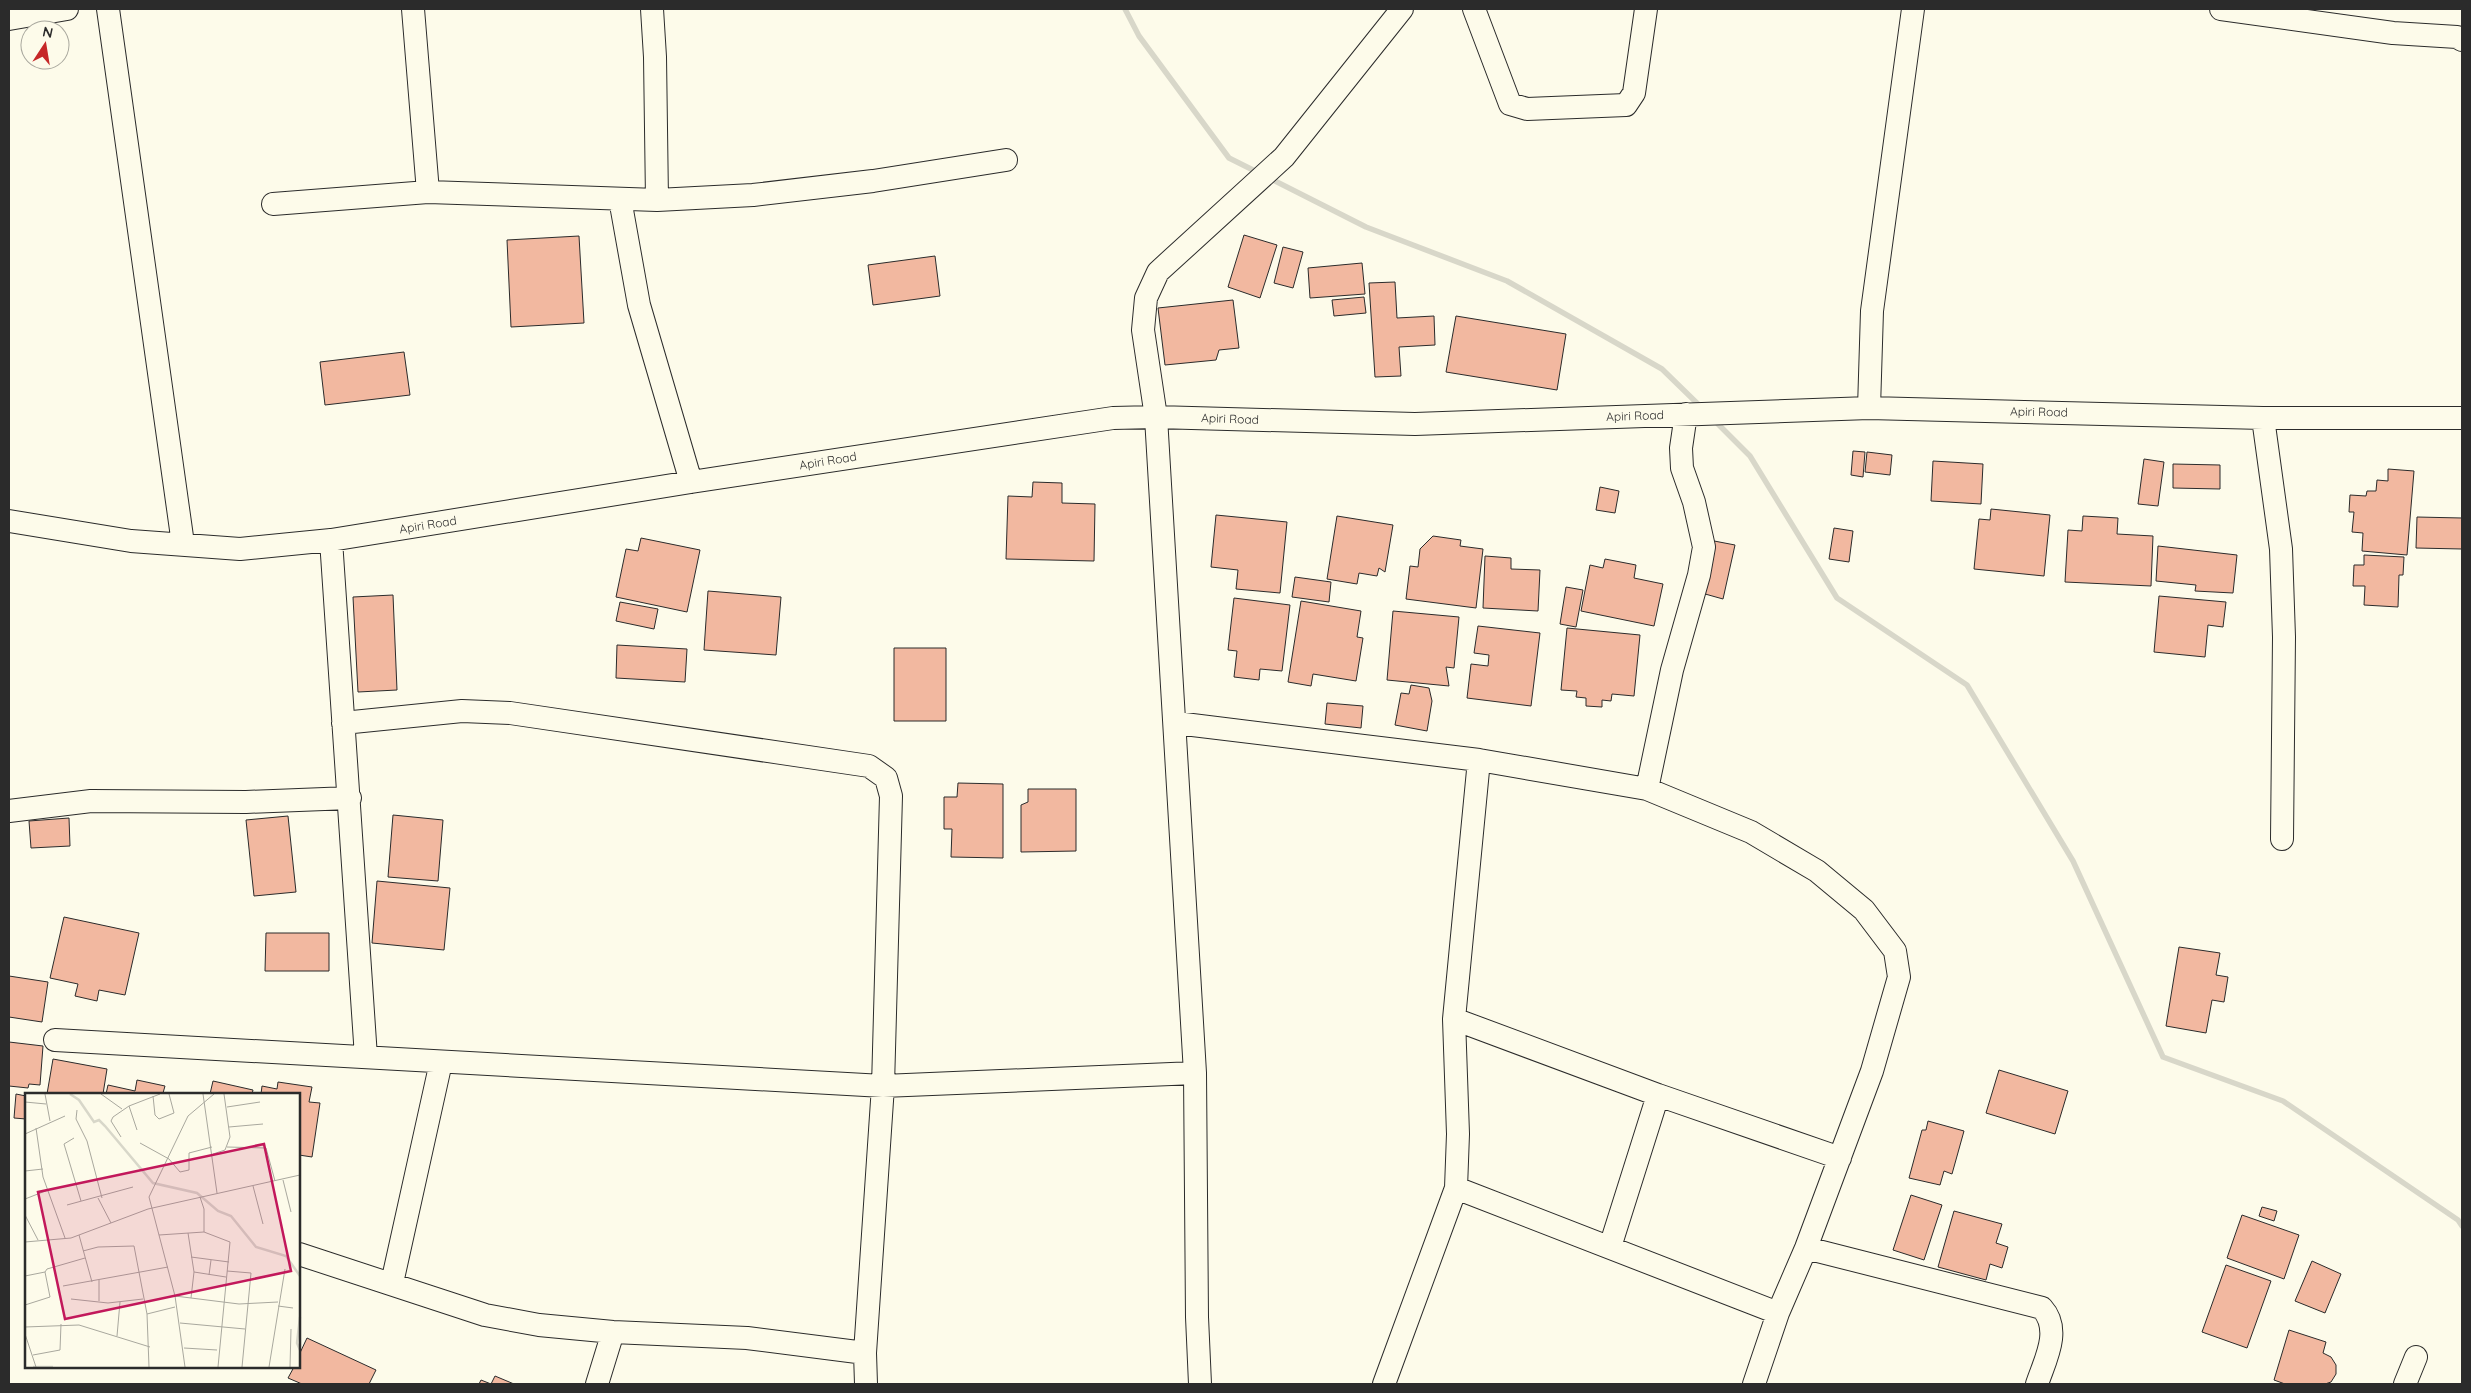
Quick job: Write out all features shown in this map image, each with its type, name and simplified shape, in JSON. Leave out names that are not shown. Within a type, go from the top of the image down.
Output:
[{"type":"street","points":[[9,19],[67,9]]},
{"type":"street","points":[[108,9],[183,544]]},
{"type":"street","points":[[413,9],[428,192]]},
{"type":"street","points":[[652,9],[655,57],[657,200]]},
{"type":"street","points":[[1200,1384],[1197,1317],[1196,1073],[1156,417],[1143,330],[1146,298],[1158,272],[1284,157],[1402,9]]},
{"type":"street","points":[[1474,9],[1510,104],[1527,109],[1626,106],[1634,93],[1646,9]]},
{"type":"street","points":[[1869,408],[1872,311],[1913,9]]},
{"type":"street","points":[[2221,9],[2393,33],[2457,37],[2462,40]]},
{"type":"street","points":[[273,204],[428,192],[657,200],[753,195],[863,182],[1006,160]]},
{"type":"street","points":[[620,199],[639,305],[691,482]]},
{"type":"street","name":"Apiri Road","points":[[9,521],[131,541],[240,549],[331,540],[691,482],[1113,418],[1156,417],[1415,424],[1869,408],[2263,418],[2462,418]]},
{"type":"street","points":[[1648,789],[1672,670],[1699,575],[1704,547],[1694,502],[1682,468],[1681,448],[1686,414]]},
{"type":"street","points":[[2263,418],[2281,548],[2284,637],[2282,839]]},
{"type":"street","points":[[331,540],[343,724],[350,798],[366,1057]]},
{"type":"street","points":[[343,724],[462,711],[510,713],[869,766],[886,778],[891,796],[883,1086],[865,1353],[866,1384]]},
{"type":"street","points":[[1176,724],[1479,760],[1648,789],[1751,832],[1817,871],[1864,910],[1895,951],[1900,977],[1872,1071],[1806,1248],[1778,1313],[1754,1384]]},
{"type":"street","points":[[1384,1384],[1456,1188],[1458,1134],[1454,1019],[1479,760]]},
{"type":"street","points":[[9,811],[91,801],[246,802],[350,798]]},
{"type":"street","points":[[1454,1019],[1658,1095],[1840,1158]]},
{"type":"street","points":[[55,1040],[883,1086],[1196,1073]]},
{"type":"street","points":[[392,1283],[441,1062]]},
{"type":"street","points":[[1610,1247],[1658,1095]]},
{"type":"street","points":[[1456,1188],[1778,1313]]},
{"type":"street","points":[[1806,1248],[2042,1308],[2048,1315],[2053,1327],[2051,1342],[2038,1384]]},
{"type":"street","points":[[300,1254],[485,1314],[539,1325],[613,1332],[747,1338],[865,1353]]},
{"type":"street","points":[[597,1384],[613,1332]]},
{"type":"street","points":[[2404,1384],[2416,1356]]},
{"type":"building","points":[[1244,235],[1277,245],[1260,298],[1228,287]]},
{"type":"building","points":[[579,236],[584,323],[511,327],[507,240]]},
{"type":"building","points":[[1283,247],[1303,252],[1293,288],[1274,283]]},
{"type":"building","points":[[935,256],[940,296],[873,305],[868,265]]},
{"type":"building","points":[[1362,263],[1365,294],[1310,298],[1308,268]]},
{"type":"building","points":[[1395,282],[1397,318],[1434,316],[1435,345],[1399,347],[1401,376],[1375,377],[1369,283]]},
{"type":"building","points":[[1364,297],[1366,313],[1334,316],[1332,300]]},
{"type":"building","points":[[1233,300],[1239,348],[1219,350],[1216,360],[1165,365],[1158,308]]},
{"type":"building","points":[[1456,316],[1566,334],[1557,390],[1446,372]]},
{"type":"building","points":[[404,352],[410,395],[325,405],[320,362]]},
{"type":"building","points":[[1853,451],[1865,452],[1863,477],[1851,475]]},
{"type":"building","points":[[1867,452],[1892,455],[1890,475],[1865,472]]},
{"type":"building","points":[[2144,459],[2164,462],[2158,506],[2138,504]]},
{"type":"building","points":[[1933,461],[1983,464],[1981,504],[1931,501]]},
{"type":"building","points":[[2173,464],[2220,465],[2220,489],[2173,488]]},
{"type":"building","points":[[2388,469],[2414,471],[2407,555],[2362,551],[2363,533],[2352,532],[2354,512],[2349,512],[2350,495],[2366,496],[2367,491],[2376,491],[2377,480],[2388,481]]},
{"type":"building","points":[[1033,482],[1062,483],[1062,503],[1095,504],[1094,561],[1006,559],[1008,496],[1032,497]]},
{"type":"building","points":[[1600,487],[1619,491],[1615,513],[1596,510]]},
{"type":"building","points":[[1991,509],[2050,515],[2044,576],[1974,569],[1979,519],[1990,520]]},
{"type":"building","points":[[1216,515],[1287,522],[1280,593],[1236,589],[1238,570],[1211,567]]},
{"type":"building","points":[[1337,516],[1393,525],[1385,572],[1379,568],[1377,576],[1359,573],[1357,584],[1327,579]]},
{"type":"building","points":[[2083,516],[2118,518],[2117,534],[2153,536],[2151,586],[2065,582],[2068,530],[2082,531]]},
{"type":"building","points":[[2417,517],[2462,518],[2462,549],[2416,548]]},
{"type":"building","points":[[1834,528],[1853,531],[1849,562],[1829,559]]},
{"type":"building","points":[[1433,536],[1461,540],[1460,546],[1483,549],[1476,608],[1406,599],[1410,566],[1418,567],[1420,549]]},
{"type":"building","points":[[641,538],[700,550],[687,612],[616,597],[626,549],[638,551]]},
{"type":"building","points":[[1709,540],[1735,545],[1723,599],[1698,592]]},
{"type":"building","points":[[2158,546],[2237,555],[2233,593],[2195,591],[2196,585],[2156,581]]},
{"type":"building","points":[[2364,555],[2404,557],[2403,575],[2399,575],[2398,607],[2364,605],[2365,586],[2353,586],[2354,565],[2364,565]]},
{"type":"building","points":[[1485,556],[1511,558],[1511,569],[1540,570],[1538,611],[1483,608]]},
{"type":"building","points":[[1605,559],[1636,565],[1634,578],[1663,584],[1654,626],[1581,611],[1590,565],[1603,568]]},
{"type":"building","points":[[1295,577],[1331,582],[1329,602],[1292,597]]},
{"type":"building","points":[[1566,587],[1583,590],[1576,627],[1560,624]]},
{"type":"building","points":[[708,591],[781,597],[776,655],[704,650]]},
{"type":"building","points":[[393,595],[397,690],[358,692],[353,597]]},
{"type":"building","points":[[2159,596],[2226,602],[2223,627],[2208,625],[2205,657],[2154,652]]},
{"type":"building","points":[[1234,598],[1290,605],[1282,671],[1260,669],[1259,680],[1234,677],[1237,651],[1228,650]]},
{"type":"building","points":[[1301,601],[1361,611],[1357,637],[1363,638],[1356,681],[1313,674],[1311,686],[1288,682]]},
{"type":"building","points":[[620,602],[658,609],[654,629],[616,621]]},
{"type":"building","points":[[1393,611],[1459,617],[1454,668],[1446,667],[1449,686],[1387,680]]},
{"type":"building","points":[[1478,626],[1540,633],[1531,706],[1467,698],[1471,664],[1488,666],[1489,655],[1474,653]]},
{"type":"building","points":[[1567,628],[1640,635],[1634,696],[1612,694],[1611,701],[1602,700],[1602,707],[1586,706],[1586,698],[1576,697],[1577,691],[1561,690]]},
{"type":"building","points":[[617,645],[687,649],[685,682],[616,678]]},
{"type":"building","points":[[894,648],[946,648],[946,721],[894,721]]},
{"type":"building","points":[[1411,685],[1429,688],[1432,701],[1427,731],[1395,725],[1401,693],[1409,694]]},
{"type":"building","points":[[1327,703],[1363,706],[1361,728],[1325,724]]},
{"type":"building","points":[[958,783],[1003,784],[1003,858],[951,857],[952,829],[944,829],[944,797],[957,797]]},
{"type":"building","points":[[1028,789],[1076,789],[1076,851],[1021,852],[1021,805],[1028,802]]},
{"type":"building","points":[[393,815],[443,820],[438,881],[388,877]]},
{"type":"building","points":[[288,816],[296,892],[254,896],[246,820]]},
{"type":"building","points":[[69,818],[70,846],[31,848],[29,821]]},
{"type":"building","points":[[377,881],[450,888],[444,950],[372,943]]},
{"type":"building","points":[[64,917],[139,933],[125,995],[99,990],[97,1001],[75,996],[78,984],[50,978]]},
{"type":"building","points":[[266,933],[329,933],[329,971],[265,971]]},
{"type":"building","points":[[2179,947],[2220,953],[2216,975],[2228,977],[2224,1002],[2212,1000],[2206,1033],[2166,1026]]},
{"type":"building","points":[[9,976],[48,982],[42,1022],[9,1017]]},
{"type":"building","points":[[9,1042],[43,1046],[40,1085],[29,1084],[28,1088],[9,1086]]},
{"type":"building","points":[[53,1059],[107,1069],[103,1093],[47,1093]]},
{"type":"building","points":[[1999,1070],[2068,1091],[2055,1134],[1986,1113]]},
{"type":"building","points":[[137,1080],[165,1086],[163,1093],[106,1093],[108,1085],[135,1091]]},
{"type":"building","points":[[213,1081],[253,1090],[252,1093],[210,1093]]},
{"type":"building","points":[[278,1082],[312,1087],[309,1102],[320,1103],[312,1157],[300,1155],[300,1093],[261,1093],[262,1086],[277,1089]]},
{"type":"building","points":[[16,1094],[25,1096],[25,1119],[14,1118]]},
{"type":"building","points":[[1928,1121],[1964,1131],[1952,1174],[1944,1171],[1940,1185],[1909,1178],[1922,1130],[1926,1130]]},
{"type":"building","points":[[1911,1195],[1942,1205],[1924,1260],[1893,1250]]},
{"type":"building","points":[[2262,1207],[2277,1211],[2274,1221],[2259,1216]]},
{"type":"building","points":[[1954,1211],[2002,1224],[1996,1243],[2008,1247],[2002,1268],[1990,1264],[1986,1280],[1938,1267]]},
{"type":"building","points":[[2242,1215],[2299,1235],[2284,1279],[2227,1258]]},
{"type":"building","points":[[2312,1261],[2341,1274],[2325,1313],[2295,1301]]},
{"type":"building","points":[[2226,1265],[2271,1281],[2247,1348],[2202,1332]]},
{"type":"building","points":[[2289,1330],[2326,1342],[2323,1353],[2331,1357],[2336,1365],[2336,1374],[2331,1382],[2325,1384],[2285,1384],[2274,1380]]},
{"type":"building","points":[[307,1338],[376,1370],[369,1384],[302,1384],[288,1378],[293,1368],[300,1368],[300,1353]]},
{"type":"building","points":[[495,1376],[514,1384],[491,1384]]},
{"type":"building","points":[[481,1380],[491,1384],[479,1384]]},
{"type":"waterway","points":[[1125,9],[1139,36],[1229,158],[1259,173]]},
{"type":"waterway","points":[[1269,178],[1366,227],[1507,281],[1662,369],[1702,408]]},
{"type":"waterway","points":[[1714,420],[1750,456],[1837,598],[1967,685],[2073,861],[2163,1057],[2283,1101],[2458,1220],[2462,1226]]}]
